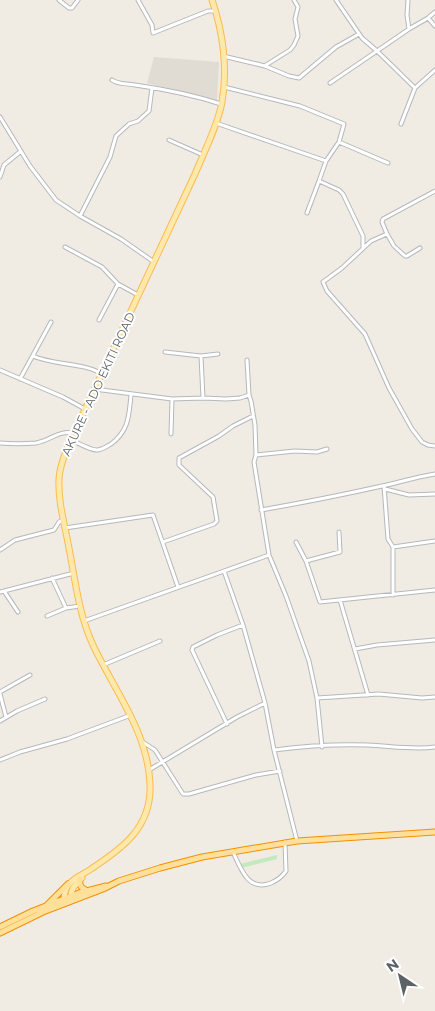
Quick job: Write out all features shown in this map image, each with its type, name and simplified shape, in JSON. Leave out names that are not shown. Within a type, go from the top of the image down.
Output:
[{"type":"highway","points":[[0,933],[88,891],[160,868],[232,851],[297,840],[435,832]]},
{"type":"highway","points":[[80,879],[79,884],[81,888],[88,891]]},
{"type":"highway","points":[[45,907],[68,884]]},
{"type":"highway","points":[[0,928],[45,907],[103,889],[109,885]]},
{"type":"main road","name":"AKURE - ADO EKITI ROAD","points":[[68,884],[128,842],[138,829],[150,798],[149,770],[141,740],[131,715],[88,635],[84,621],[59,497],[59,477],[64,456],[74,433],[139,296],[216,123],[222,104],[223,56],[221,32],[212,0]]},
{"type":"main road","points":[[67,900],[73,888],[86,875],[86,872]]},
{"type":"main road","points":[[67,900],[68,884]]},
{"type":"street","points":[[59,0],[69,8],[72,8],[78,0]]},
{"type":"street","points":[[138,0],[152,25],[154,33],[208,11],[216,11]]},
{"type":"street","points":[[266,66],[290,50],[296,41],[298,36],[295,19],[298,7],[294,0]]},
{"type":"street","points":[[336,0],[359,34],[415,88]]},
{"type":"street","points":[[408,0],[407,15],[409,29]]},
{"type":"street","points":[[330,83],[435,12]]},
{"type":"street","points":[[428,18],[435,26]]},
{"type":"street","points":[[223,56],[266,66],[289,76],[302,78],[336,47],[359,34]]},
{"type":"street","points":[[400,124],[415,88],[435,70]]},
{"type":"street","points":[[112,80],[195,96],[222,104]]},
{"type":"street","points":[[223,87],[288,102],[343,122],[345,125],[339,142],[326,161],[307,213]]},
{"type":"street","points":[[80,216],[110,158],[116,136],[129,124],[144,117],[149,111],[152,88]]},
{"type":"street","points":[[0,117],[21,151],[56,200],[121,239],[154,262]]},
{"type":"street","points":[[216,123],[326,161]]},
{"type":"street","points":[[169,140],[203,155]]},
{"type":"street","points":[[339,142],[388,163]]},
{"type":"street","points":[[0,177],[4,165],[21,151]]},
{"type":"street","points":[[319,181],[332,186],[343,194],[363,236],[362,249]]},
{"type":"street","points":[[420,248],[404,256],[394,246],[382,222],[383,219],[435,191]]},
{"type":"street","points":[[387,234],[371,241],[342,268],[323,282],[324,286],[365,334],[389,388],[412,429],[422,442],[435,446]]},
{"type":"street","points":[[65,247],[102,268],[118,284],[139,296]]},
{"type":"street","points":[[99,320],[118,284]]},
{"type":"street","points":[[20,380],[51,322]]},
{"type":"street","points":[[165,352],[202,356],[218,354]]},
{"type":"street","points":[[32,356],[48,362],[91,368],[101,374]]},
{"type":"street","points":[[202,356],[203,398]]},
{"type":"street","points":[[247,360],[248,395],[252,401],[256,454],[254,462],[269,555],[303,642],[316,698],[322,747]]},
{"type":"street","points":[[0,370],[64,397],[85,409]]},
{"type":"street","points":[[94,389],[172,399],[203,398],[226,400],[248,395]]},
{"type":"street","points":[[71,440],[95,450],[101,450],[115,441],[121,436],[129,419],[131,395]]},
{"type":"street","points":[[171,434],[172,399]]},
{"type":"street","points":[[163,542],[214,524],[217,521],[213,497],[179,465],[179,458],[253,416]]},
{"type":"street","points":[[0,443],[37,442],[58,433],[67,431],[74,433]]},
{"type":"street","points":[[256,454],[295,451],[317,452],[327,449]]},
{"type":"street","points":[[261,510],[385,487],[413,478],[435,474]]},
{"type":"street","points":[[385,487],[409,495],[435,494]]},
{"type":"street","points":[[385,487],[388,539],[393,547],[393,595]]},
{"type":"street","points":[[66,528],[153,515],[178,587]]},
{"type":"street","points":[[0,550],[14,540],[54,530],[59,522],[64,520]]},
{"type":"street","points":[[306,561],[340,552],[340,532]]},
{"type":"street","points":[[296,542],[306,561],[320,602],[435,590]]},
{"type":"street","points":[[393,547],[435,542]]},
{"type":"street","points":[[84,621],[269,555]]},
{"type":"street","points":[[224,571],[243,625],[265,703],[274,750],[297,840]]},
{"type":"street","points":[[18,612],[1,591],[74,573]]},
{"type":"street","points":[[52,578],[66,608]]},
{"type":"street","points":[[340,600],[368,695]]},
{"type":"street","points":[[47,616],[66,608],[80,606]]},
{"type":"street","points":[[228,724],[192,650],[217,635],[243,625]]},
{"type":"street","points":[[355,650],[377,645],[435,640]]},
{"type":"street","points":[[103,665],[160,641]]},
{"type":"street","points":[[6,716],[0,693],[30,675]]},
{"type":"street","points":[[316,698],[368,695],[435,697]]},
{"type":"street","points":[[0,722],[6,716],[45,699]]},
{"type":"street","points":[[149,770],[265,703]]},
{"type":"street","points":[[0,760],[20,752],[67,739],[131,715]]},
{"type":"street","points":[[141,740],[155,750],[183,794],[280,771]]},
{"type":"street","points":[[274,750],[368,745],[401,748],[435,747]]},
{"type":"street","points":[[232,851],[242,872],[249,881],[256,886],[265,885],[278,880],[286,870],[285,842]]},
{"type":"shaded area","points":[[154,57],[219,62],[217,101],[147,83]]},
{"type":"green space","points":[[277,855],[277,859],[241,868],[240,864]]}]
